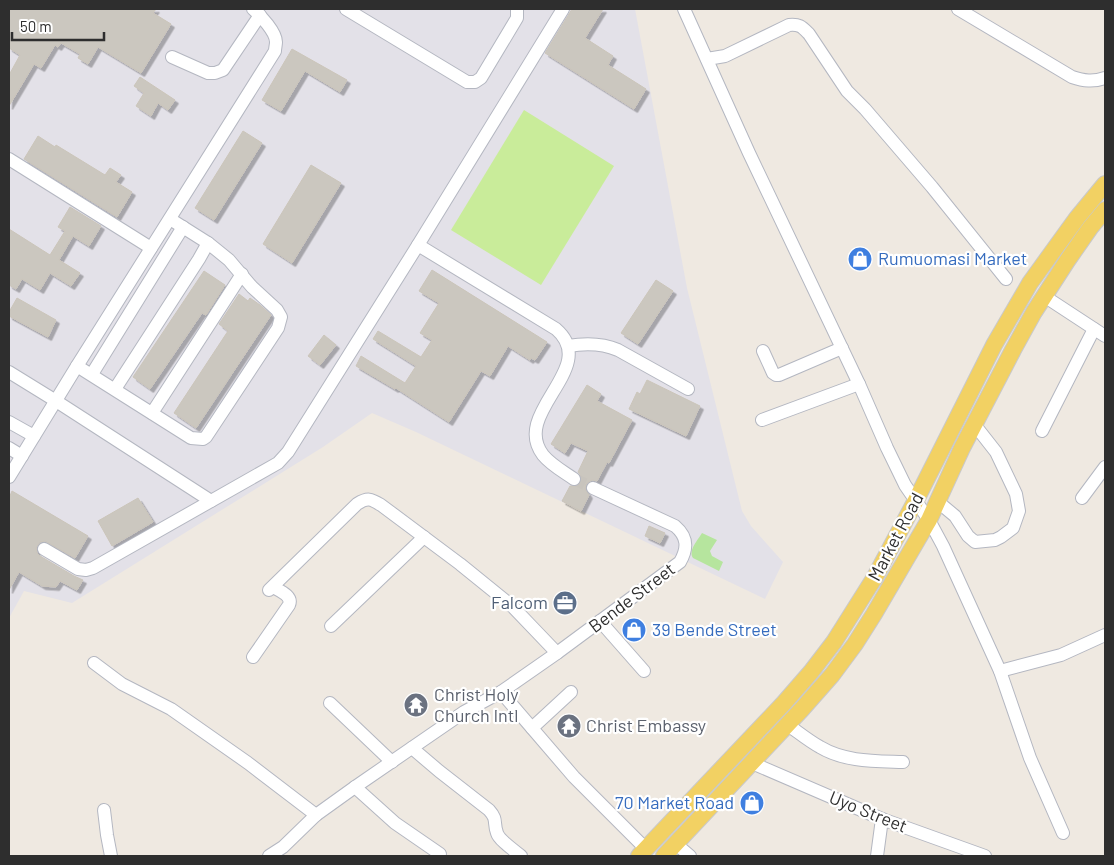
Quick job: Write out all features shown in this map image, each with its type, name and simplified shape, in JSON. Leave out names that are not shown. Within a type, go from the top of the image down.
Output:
[{"type":"main road","name":"Market Road","points":[[643,852],[784,703],[834,642],[875,576],[915,502],[994,345],[1030,283],[1077,218],[1105,184]]},
{"type":"main road","name":"Market Road","points":[[664,856],[788,725],[832,675],[855,644],[929,520],[962,448],[1012,350],[1044,296],[1090,228],[1105,210]]},
{"type":"street","points":[[346,9],[467,82],[475,82],[481,78],[518,18],[517,9]]},
{"type":"street","points":[[44,549],[78,569],[86,570],[93,568],[211,502],[278,462],[288,452],[563,9]]},
{"type":"street","points":[[684,9],[887,448],[905,485],[929,520],[943,546],[1000,671],[1030,758],[1063,833]]},
{"type":"street","points":[[958,9],[1072,77],[1086,81],[1105,78]]},
{"type":"street","points":[[9,477],[275,51],[276,41],[273,32],[256,12],[223,70],[208,73],[172,57]]},
{"type":"street","points":[[707,59],[725,56],[789,25],[796,24],[802,27],[809,34],[847,91],[932,187],[1006,278]]},
{"type":"street","points":[[9,159],[151,248]]},
{"type":"street","points":[[77,366],[192,438],[203,439],[278,328],[281,317],[277,310],[252,287],[229,260],[208,243],[170,219]]},
{"type":"street","points":[[92,374],[183,227]]},
{"type":"street","points":[[115,389],[208,243]]},
{"type":"street","points":[[418,245],[556,329],[564,338],[570,354],[568,362],[565,371],[540,414],[535,438],[544,456],[557,468],[574,479]]},
{"type":"street","points":[[152,413],[242,274]]},
{"type":"street","points":[[1044,296],[1105,336]]},
{"type":"street","points":[[1042,431],[1094,329]]},
{"type":"street","points":[[568,346],[589,344],[611,346],[688,389]]},
{"type":"street","points":[[763,351],[773,373],[779,376],[842,348]]},
{"type":"street","points":[[9,372],[211,502]]},
{"type":"street","points":[[762,420],[859,384]]},
{"type":"street","points":[[9,422],[34,436]]},
{"type":"street","points":[[937,501],[955,516],[968,536],[975,542],[995,540],[1013,528],[1019,512],[1016,494],[996,452],[974,424]]},
{"type":"street","points":[[9,448],[22,456]]},
{"type":"street","points":[[1082,498],[1105,467]]},
{"type":"street","name":"Bende Street","points":[[269,856],[283,847],[316,815],[354,787],[464,712],[501,692],[600,622],[680,562],[685,555],[685,539],[682,532],[675,526],[593,488]]},
{"type":"street","points":[[252,657],[291,601],[290,598],[271,588],[358,504],[366,499],[381,505],[460,564],[512,606],[557,653]]},
{"type":"street","points":[[331,626],[424,537]]},
{"type":"street","points":[[600,622],[644,671]]},
{"type":"street","points":[[1000,671],[1062,655],[1105,635]]},
{"type":"street","points":[[94,664],[122,684],[171,710],[248,763],[316,815]]},
{"type":"street","points":[[501,692],[574,777],[643,852]]},
{"type":"street","points":[[532,728],[571,692]]},
{"type":"street","points":[[330,703],[392,762]]},
{"type":"street","points":[[788,725],[820,748],[839,756],[860,761],[903,762]]},
{"type":"street","points":[[412,748],[489,810],[496,820],[499,837],[521,856]]},
{"type":"street","name":"Uyo Street","points":[[752,763],[882,819],[985,856]]},
{"type":"street","points":[[354,787],[395,823],[440,854]]},
{"type":"street","points":[[104,810],[111,856]]},
{"type":"street","points":[[877,856],[882,819]]},
{"type":"street","points":[[676,844],[690,856]]},
{"type":"shaded area","points":[[9,9],[635,9],[687,288],[742,511],[751,526],[783,562],[765,599],[416,432],[372,413],[323,447],[72,603],[24,591],[9,618]]},
{"type":"green space","points":[[524,110],[614,166],[541,285],[451,230]]},
{"type":"green space","points":[[702,533],[717,540],[710,551],[712,556],[723,562],[719,571],[693,558],[693,548]]},
{"type":"building","points":[[9,9],[156,9],[153,13],[171,24],[141,73],[98,47],[88,64],[78,58],[80,54],[61,43],[58,47],[55,45],[41,68],[34,64],[9,106],[9,75],[20,55],[9,48]]},
{"type":"building","points":[[572,9],[603,9],[585,38],[613,56],[608,65],[646,89],[634,109],[545,53]]},
{"type":"building","points":[[292,49],[347,80],[340,92],[305,71],[281,111],[262,100]]},
{"type":"building","points":[[140,77],[175,100],[168,110],[158,103],[151,116],[136,106],[144,93],[134,86]]},
{"type":"building","points":[[243,131],[262,143],[214,220],[195,208]]},
{"type":"building","points":[[38,136],[105,175],[110,168],[121,175],[116,182],[132,192],[117,217],[24,159]]},
{"type":"building","points":[[311,165],[341,183],[292,263],[263,244]]},
{"type":"building","points":[[70,207],[101,226],[89,246],[73,236],[59,260],[80,273],[71,286],[50,273],[40,290],[22,279],[16,289],[9,285],[9,229],[50,255],[65,231],[58,227]]},
{"type":"building","points":[[432,270],[547,342],[535,360],[531,358],[530,360],[508,346],[490,376],[481,371],[449,422],[396,388],[356,366],[361,356],[405,383],[416,366],[373,339],[378,331],[421,357],[432,340],[420,333],[439,303],[419,291]]},
{"type":"building","points":[[204,271],[225,285],[206,315],[202,313],[150,389],[133,377]]},
{"type":"building","points":[[656,280],[673,291],[638,344],[621,333]]},
{"type":"building","points":[[239,294],[248,301],[250,298],[271,315],[196,428],[174,413],[228,331],[219,324]]},
{"type":"building","points":[[17,298],[56,320],[48,337],[9,316],[9,312]]},
{"type":"building","points":[[324,335],[336,345],[320,365],[308,356]]},
{"type":"building","points":[[647,380],[700,406],[686,436],[629,409],[637,392],[640,394]]},
{"type":"building","points":[[587,385],[601,394],[597,401],[632,420],[597,481],[592,480],[586,484],[585,489],[589,495],[581,511],[562,501],[570,486],[577,486],[581,483],[581,476],[578,472],[588,451],[571,443],[565,453],[551,444]]},
{"type":"building","points":[[12,491],[88,536],[75,558],[45,541],[40,542],[36,548],[40,556],[83,580],[77,590],[60,581],[56,587],[42,586],[19,572],[9,590],[9,498]]},
{"type":"building","points":[[138,498],[153,522],[112,546],[98,521]]},
{"type":"building","points":[[649,526],[665,533],[660,543],[645,536]]},
{"type":"tunnel","points":[[574,479],[593,488]]},
{"type":"place","name":"Rumuomasi Market","points":[[860,259]]},
{"type":"place","name":"Falcom","points":[[565,603]]},
{"type":"place","name":"39 Bende Street","points":[[634,630]]},
{"type":"place","name":"Christ Holy Church Intl","points":[[416,705]]},
{"type":"place","name":"Christ Embassy","points":[[569,726]]},
{"type":"place","name":"70 Market Road","points":[[752,803]]}]
